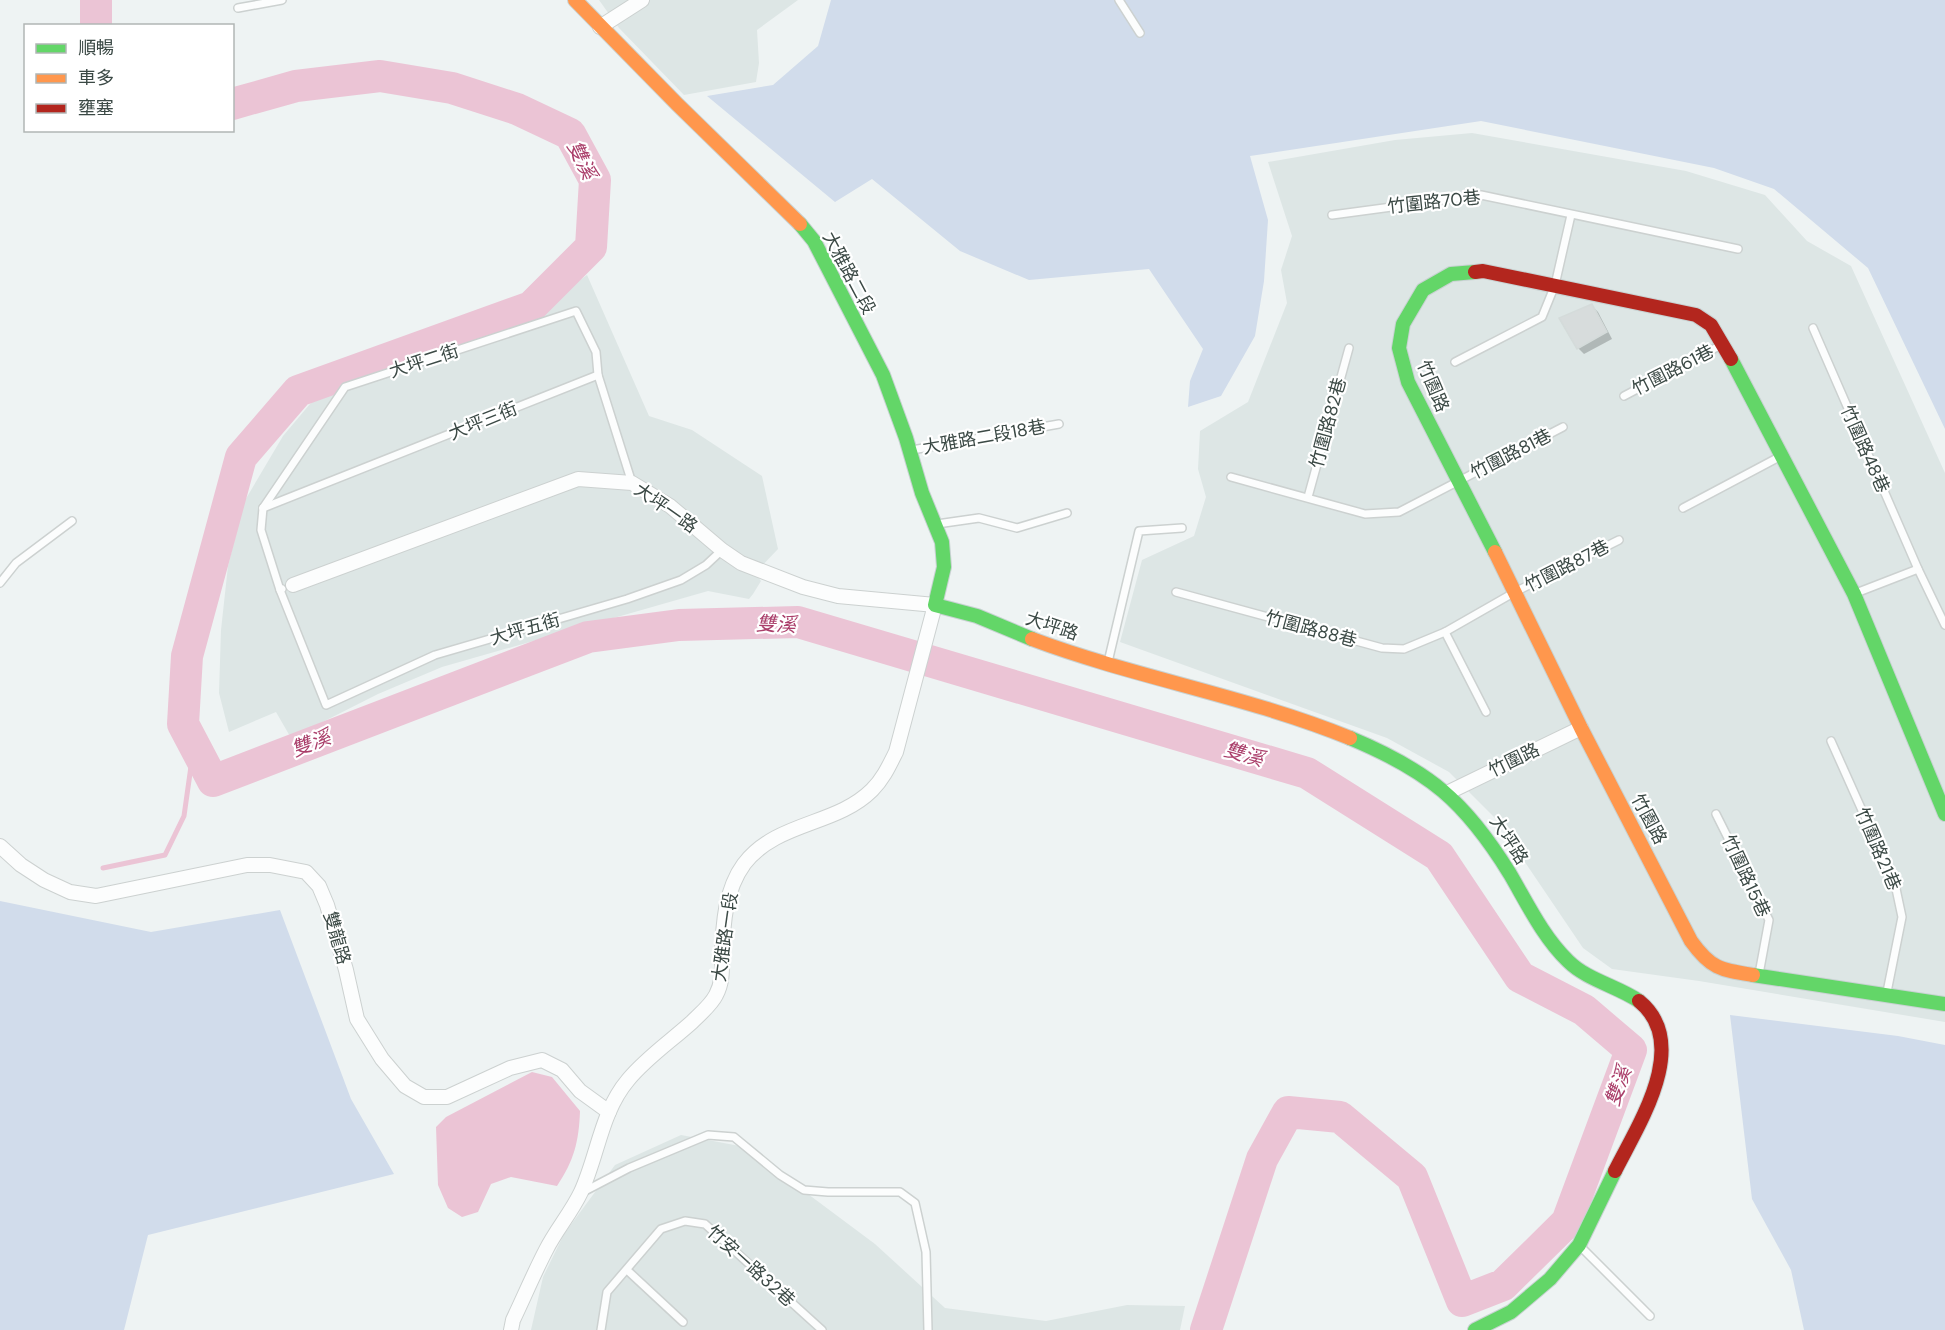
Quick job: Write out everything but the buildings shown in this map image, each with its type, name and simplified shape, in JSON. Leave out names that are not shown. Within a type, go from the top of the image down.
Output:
[{"type":"street","name":"大雅路二段","points":[[575,0],[754,176],[814,241],[883,375],[922,493],[942,542],[945,567],[935,605]]},
{"type":"street","points":[[600,27],[642,0]]},
{"type":"street","name":"竹園路","points":[[1945,814],[1854,594],[1711,325],[1696,315],[1483,271],[1451,274],[1423,290],[1403,324],[1399,348],[1408,382],[1581,728],[1691,941],[1703,958],[1722,970],[1945,1004]]},
{"type":"street","name":"大坪一路","points":[[287,587],[579,479],[632,483],[677,511],[722,550],[741,563],[763,572],[838,596],[935,605]]},
{"type":"street","name":"大雅路一段","points":[[511,1330],[513,1320],[546,1249],[580,1193],[614,1100],[645,1062],[702,1012],[716,996],[722,977],[726,909],[732,886],[744,865],[760,848],[778,836],[852,805],[871,791],[885,773],[896,752],[935,605]]},
{"type":"street","name":"大坪路","points":[[935,605],[957,608],[1044,643],[1262,705],[1368,746],[1408,765],[1447,793],[1476,821],[1550,938],[1567,960],[1597,979],[1623,990],[1644,1003],[1653,1014],[1662,1033],[1661,1066],[1655,1090],[1579,1245],[1550,1279],[1531,1296],[1511,1312],[1475,1330]]},
{"type":"street","name":"竹圍路","points":[[1447,793],[1581,728]]},
{"type":"street","name":"雙龍路","points":[[0,846],[21,865],[44,880],[69,892],[96,896],[248,865],[270,865],[306,872],[320,886],[327,905],[346,970],[357,1019],[382,1059],[405,1086],[424,1097],[447,1097],[510,1068],[542,1060],[562,1070],[580,1091],[609,1112]]},
{"type":"lane","points":[[238,8],[282,0]]},
{"type":"lane","points":[[1119,0],[1140,33]]},
{"type":"lane","name":"竹圍路70巷","points":[[1332,215],[1482,195],[1738,249]]},
{"type":"lane","points":[[1455,363],[1542,317],[1555,285],[1571,215]]},
{"type":"lane","name":"大坪二街","points":[[263,508],[345,387],[576,311],[596,352],[598,375]]},
{"type":"lane","name":"竹圍路48巷","points":[[1813,328],[1918,569],[1945,625]]},
{"type":"lane","name":"竹圍路61巷","points":[[1624,396],[1723,344]]},
{"type":"lane","name":"竹圍路82巷","points":[[1308,497],[1349,348]]},
{"type":"lane","points":[[598,375],[632,483]]},
{"type":"lane","name":"大坪三街","points":[[263,508],[598,375]]},
{"type":"lane","name":"大雅路二段18巷","points":[[909,450],[1059,424]]},
{"type":"lane","name":"竹圍路81巷","points":[[1458,480],[1563,427]]},
{"type":"lane","points":[[1683,508],[1781,456]]},
{"type":"lane","points":[[1231,477],[1365,513],[1399,512],[1458,480]]},
{"type":"lane","points":[[263,508],[261,530],[287,587]]},
{"type":"lane","points":[[935,525],[979,518],[1017,528],[1067,513]]},
{"type":"lane","points":[[0,583],[16,563],[72,521]]},
{"type":"lane","points":[[1108,662],[1140,531],[1182,528]]},
{"type":"lane","name":"竹圍路87巷","points":[[1515,592],[1619,540]]},
{"type":"lane","name":"大坪五街","points":[[287,587],[326,705],[435,656],[627,599],[681,580],[706,565],[722,550]]},
{"type":"lane","points":[[1854,594],[1918,569]]},
{"type":"lane","name":"竹圍路88巷","points":[[1176,592],[1382,648],[1404,649],[1445,632],[1515,592]]},
{"type":"lane","points":[[1445,632],[1486,712]]},
{"type":"lane","name":"竹圍路21巷","points":[[1831,741],[1895,884],[1902,917],[1886,996]]},
{"type":"lane","name":"竹圍路15巷","points":[[1716,814],[1769,920],[1759,975]]},
{"type":"lane","points":[[580,1193],[629,1168],[708,1135],[734,1137],[780,1175],[804,1190],[900,1192],[915,1203],[926,1252],[928,1330]]},
{"type":"lane","name":"竹安一路32巷","points":[[601,1330],[607,1292],[661,1229],[685,1221],[705,1224],[818,1329]]},
{"type":"lane","points":[[1579,1245],[1650,1316]]},
{"type":"lane","points":[[627,1270],[683,1322]]},
{"type":"shaded area","points":[[599,0],[798,0],[757,30],[759,63],[756,82],[684,95],[619,28]]},
{"type":"shaded area","points":[[831,0],[1945,0],[1945,429],[1868,268],[1774,189],[1714,168],[1481,121],[1250,156],[1268,220],[1264,281],[1255,336],[1221,396],[1188,407],[1190,381],[1203,349],[1149,269],[1029,280],[960,251],[872,179],[835,202],[707,96],[773,85],[818,46]]},
{"type":"shaded area","points":[[1472,133],[1686,171],[1765,195],[1807,241],[1851,266],[1945,473],[1945,1022],[1699,981],[1612,969],[1583,948],[1495,818],[1449,772],[1387,738],[1120,642],[1142,560],[1194,536],[1206,497],[1198,469],[1200,431],[1248,402],[1287,303],[1281,270],[1292,236],[1268,162],[1395,140]]},
{"type":"shaded area","points":[[587,275],[649,416],[692,430],[762,476],[778,549],[755,573],[761,581],[753,594],[749,599],[708,591],[442,667],[378,694],[291,738],[276,712],[229,732],[219,693],[221,630],[228,566],[244,502],[283,436],[337,372],[527,319]]},
{"type":"shaded area","points":[[0,901],[151,932],[280,910],[351,1099],[394,1174],[148,1235],[124,1330],[0,1330]]},
{"type":"shaded area","points":[[1730,1015],[1898,1036],[1945,1045],[1945,1330],[1804,1330],[1791,1270],[1752,1199]]},
{"type":"shaded area","points":[[532,1072],[552,1077],[580,1111],[577,1141],[568,1168],[557,1186],[511,1177],[491,1184],[478,1212],[462,1217],[448,1208],[438,1185],[436,1127],[446,1117]]},
{"type":"shaded area","points":[[681,1135],[745,1147],[875,1244],[945,1308],[1046,1321],[1127,1305],[1185,1306],[1180,1330],[531,1330],[543,1277],[564,1234],[615,1165]]},
{"type":"waterway","name":"雙溪","points":[[96,0],[96,24]]},
{"type":"waterway","name":"雙溪","points":[[234,103],[296,86],[380,76],[452,88],[517,109],[570,134],[595,180],[591,247],[531,307],[298,391],[241,457],[187,656],[183,724],[213,781],[588,637],[679,625],[798,622],[1307,773],[1439,856],[1520,977],[1584,1010],[1631,1050],[1567,1222],[1503,1285],[1462,1301],[1412,1177],[1340,1117],[1288,1112],[1262,1159],[1206,1330]]},
{"type":"waterway","points":[[103,868],[165,855],[184,816],[194,745]]},
{"type":"traffic: fast","points":[[800,224],[814,241],[883,375],[906,438],[922,493],[942,542],[944,567],[935,605],[977,616],[1032,639]]},
{"type":"traffic: fast","points":[[1475,272],[1451,274],[1423,290],[1403,324],[1399,348],[1408,382],[1495,552]]},
{"type":"traffic: fast","points":[[1731,359],[1854,594],[1945,814]]},
{"type":"traffic: fast","points":[[1350,738],[1402,763],[1443,791],[1477,827],[1493,849],[1559,952],[1584,973],[1639,1001]]},
{"type":"traffic: fast","points":[[1753,975],[1945,1004]]},
{"type":"traffic: fast","points":[[1475,1330],[1511,1312],[1550,1279],[1579,1245],[1615,1171]]},
{"type":"traffic: slow","points":[[575,0],[800,224]]},
{"type":"traffic: slow","points":[[1495,552],[1581,728],[1691,941],[1711,963],[1718,967],[1753,975]]},
{"type":"traffic: slow","points":[[1032,639],[1111,665],[1271,710],[1350,738]]},
{"type":"traffic: jam","points":[[1475,272],[1483,271],[1696,315],[1711,325],[1731,359]]},
{"type":"traffic: jam","points":[[1615,1171],[1647,1108],[1656,1085],[1661,1062],[1661,1039],[1654,1019],[1639,1001]]}]
